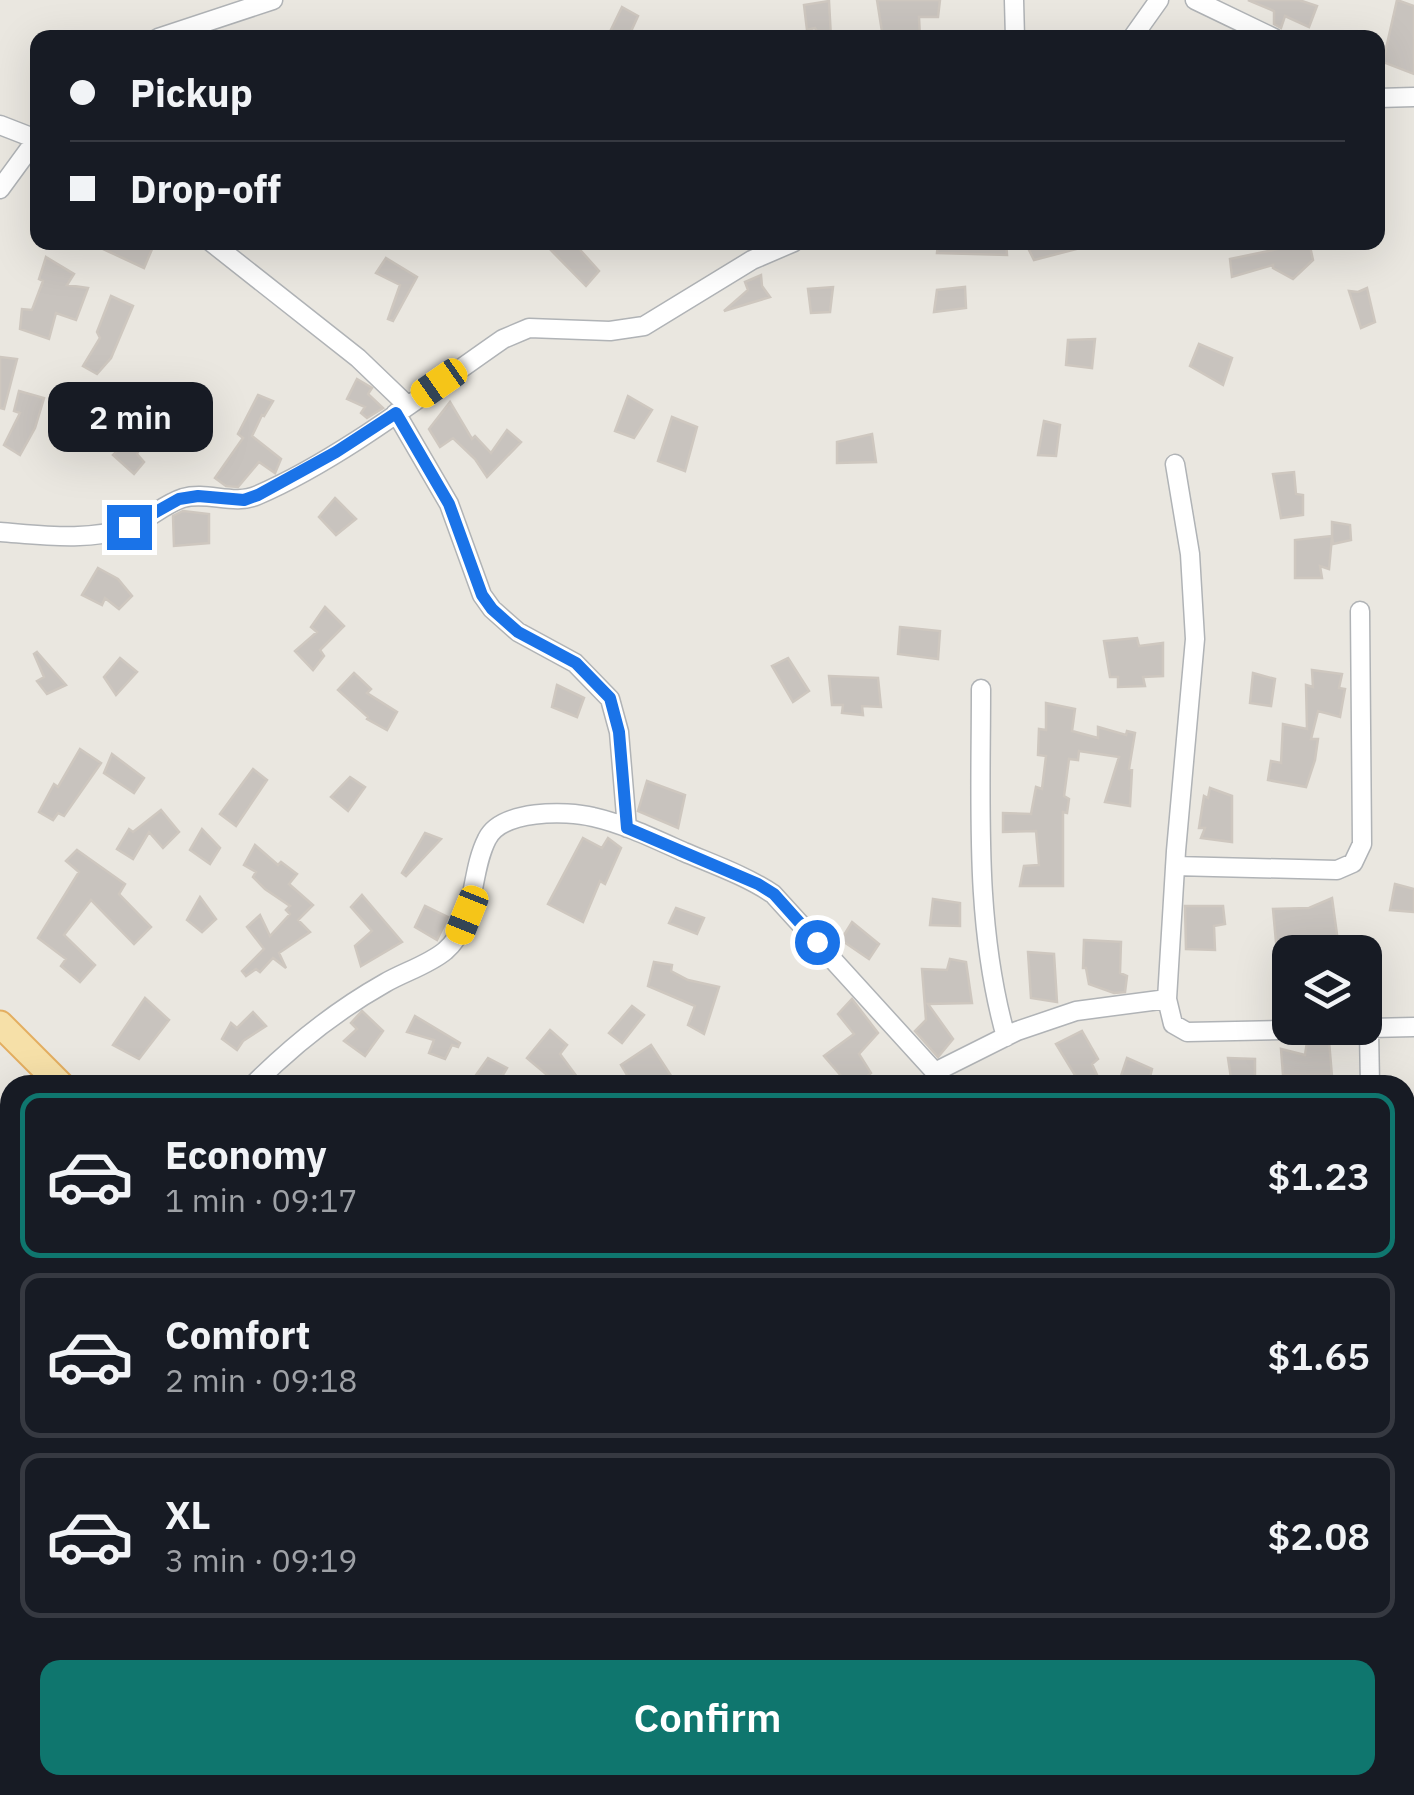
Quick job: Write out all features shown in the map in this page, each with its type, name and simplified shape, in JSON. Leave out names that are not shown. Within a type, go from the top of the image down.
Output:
[{"type":"main road","points":[[0,1024],[51,1075]]},
{"type":"street","points":[[182,30],[272,0]]},
{"type":"street","points":[[1014,0],[1015,30]]},
{"type":"street","points":[[1138,30],[1159,0]]},
{"type":"street","points":[[1195,0],[1257,30]]},
{"type":"street","points":[[1385,98],[1414,96]]},
{"type":"street","points":[[0,125],[30,136]]},
{"type":"street","points":[[0,189],[30,148]]},
{"type":"street","points":[[221,250],[358,358],[401,409],[449,504],[482,595],[492,609],[518,632],[576,663],[610,698],[619,732],[627,828]]},
{"type":"street","points":[[0,532],[62,536],[101,533],[129,527],[179,499],[198,496],[244,500],[336,452],[504,339],[529,328],[610,331],[644,326],[752,260],[775,250]]},
{"type":"street","points":[[1175,464],[1192,569],[1196,639],[1175,866],[1168,998],[1174,1024],[1187,1032],[1272,1031]]},
{"type":"street","points":[[1175,866],[1336,870],[1353,864],[1362,844],[1360,611]]},
{"type":"street","points":[[981,689],[984,936],[1006,1037]]},
{"type":"street","points":[[264,1075],[332,1018],[382,984],[443,953],[458,937],[467,915],[487,839],[508,821],[553,813],[590,816],[627,828],[774,894],[936,1075]]},
{"type":"street","points":[[944,1075],[1006,1037],[1076,1010],[1168,998]]},
{"type":"street","points":[[1382,1029],[1414,1027]]},
{"type":"street","points":[[1369,1045],[1370,1075]]},
{"type":"building","points":[[877,0],[940,0],[938,17],[919,17],[920,30],[882,30]]},
{"type":"building","points":[[1248,0],[1299,0],[1317,6],[1309,27],[1285,16],[1281,28],[1274,24],[1274,11]]},
{"type":"building","points":[[1397,0],[1414,6],[1414,74],[1385,63]]},
{"type":"building","points":[[829,1],[831,30],[807,30],[804,5]]},
{"type":"building","points":[[622,7],[638,16],[632,30],[611,30]]},
{"type":"building","points":[[105,250],[152,250],[144,268]]},
{"type":"building","points":[[551,250],[580,250],[599,271],[586,286]]},
{"type":"building","points":[[1007,250],[1007,255],[937,253]]},
{"type":"building","points":[[1029,250],[1072,250],[1034,260]]},
{"type":"building","points":[[1273,250],[1311,250],[1313,260],[1293,279],[1273,265],[1232,277],[1230,259]]},
{"type":"building","points":[[46,257],[74,274],[67,285],[88,288],[76,320],[56,313],[49,339],[20,329],[22,309],[32,310],[43,281],[39,279]]},
{"type":"building","points":[[386,258],[417,277],[393,321],[388,319],[400,285],[376,273]]},
{"type":"building","points":[[761,275],[762,286],[770,297],[724,311],[748,290],[745,282]]},
{"type":"building","points":[[833,287],[830,312],[811,313],[808,289]]},
{"type":"building","points":[[965,287],[966,308],[934,312],[937,290]]},
{"type":"building","points":[[1367,288],[1375,322],[1361,328],[1349,291]]},
{"type":"building","points":[[111,296],[133,306],[111,358],[97,374],[83,366],[100,338],[97,332]]},
{"type":"building","points":[[1095,339],[1092,368],[1066,365],[1068,340]]},
{"type":"building","points":[[1199,344],[1232,358],[1223,385],[1190,366]]},
{"type":"building","points":[[0,357],[17,359],[4,409],[0,408]]},
{"type":"building","points":[[357,379],[372,388],[368,394],[383,408],[367,418],[361,413],[365,407],[347,399]]},
{"type":"building","points":[[19,391],[44,398],[35,428],[20,455],[4,445],[20,413],[14,411]]},
{"type":"building","points":[[258,395],[273,401],[252,436],[281,459],[275,473],[259,462],[238,487],[226,486],[215,478],[243,438],[238,434]]},
{"type":"building","points":[[628,396],[652,410],[634,438],[615,431]]},
{"type":"building","points":[[450,402],[472,439],[475,436],[491,453],[507,430],[521,442],[487,477],[453,438],[440,447],[429,429]]},
{"type":"building","points":[[672,417],[697,427],[685,471],[658,461]]},
{"type":"building","points":[[1044,421],[1060,425],[1056,456],[1038,455]]},
{"type":"building","points":[[872,434],[876,462],[837,463],[837,442]]},
{"type":"building","points":[[131,437],[144,462],[134,474],[113,455]]},
{"type":"building","points":[[1294,472],[1296,494],[1303,495],[1303,515],[1281,518],[1273,474]]},
{"type":"building","points":[[335,498],[356,519],[336,535],[319,517]]},
{"type":"building","points":[[183,511],[209,514],[209,543],[174,546],[173,516]]},
{"type":"building","points":[[1332,522],[1350,525],[1351,540],[1333,544],[1332,537],[1329,569],[1320,566],[1322,578],[1295,578],[1295,540],[1332,536]]},
{"type":"building","points":[[98,568],[118,579],[132,596],[119,609],[105,598],[102,605],[82,595]]},
{"type":"building","points":[[325,607],[344,626],[320,650],[324,656],[313,670],[295,651],[317,632],[311,627]]},
{"type":"building","points":[[900,627],[940,631],[938,659],[898,654]]},
{"type":"building","points":[[1137,638],[1139,646],[1163,643],[1163,676],[1143,677],[1145,686],[1118,687],[1118,677],[1110,677],[1104,641]]},
{"type":"building","points":[[37,652],[66,685],[47,694],[37,681],[44,677],[34,654]]},
{"type":"building","points":[[120,658],[137,672],[116,695],[104,677]]},
{"type":"building","points":[[788,658],[809,691],[793,702],[772,666]]},
{"type":"building","points":[[1312,670],[1342,674],[1339,688],[1345,689],[1340,717],[1318,711],[1311,739],[1318,739],[1315,760],[1306,787],[1268,780],[1271,761],[1281,763],[1283,724],[1307,729],[1306,685],[1313,687]]},
{"type":"building","points":[[354,673],[371,689],[367,693],[397,712],[387,730],[367,719],[338,690]]},
{"type":"building","points":[[1253,673],[1275,679],[1271,706],[1250,703]]},
{"type":"building","points":[[829,676],[878,678],[881,707],[862,706],[863,715],[842,713],[843,705],[832,705]]},
{"type":"building","points":[[557,685],[584,698],[577,717],[552,707]]},
{"type":"building","points":[[1046,703],[1075,709],[1072,731],[1098,738],[1098,727],[1126,735],[1127,731],[1135,733],[1129,769],[1130,806],[1105,802],[1119,757],[1079,751],[1078,760],[1069,759],[1064,796],[1069,799],[1067,813],[1063,812],[1063,886],[1020,886],[1024,866],[1039,865],[1036,831],[1003,832],[1003,813],[1031,814],[1036,787],[1042,789],[1046,756],[1038,755],[1039,729],[1046,730]]},
{"type":"building","points":[[80,749],[101,763],[64,816],[58,813],[53,820],[39,812]]},
{"type":"building","points":[[112,754],[144,778],[134,793],[104,773]]},
{"type":"building","points":[[253,769],[267,780],[236,826],[220,814]]},
{"type":"building","points":[[350,777],[365,787],[348,811],[331,797]]},
{"type":"building","points":[[647,781],[685,795],[678,828],[638,811]]},
{"type":"building","points":[[1210,788],[1232,796],[1232,842],[1201,838],[1205,828],[1199,828],[1204,796],[1208,798]]},
{"type":"building","points":[[161,810],[179,832],[163,848],[149,832],[133,859],[117,849],[129,829],[133,832]]},
{"type":"building","points":[[202,829],[220,848],[210,864],[190,850]]},
{"type":"building","points":[[425,833],[441,839],[406,876],[402,873]]},
{"type":"building","points":[[583,838],[602,848],[608,838],[621,848],[605,884],[600,881],[583,922],[548,904]]},
{"type":"building","points":[[255,845],[278,865],[281,862],[297,874],[289,884],[313,905],[298,920],[310,932],[279,953],[286,968],[273,958],[260,972],[256,969],[246,976],[242,971],[264,949],[247,927],[260,915],[270,936],[290,914],[286,910],[290,906],[265,889],[253,877],[256,872],[244,865]]},
{"type":"building","points":[[77,850],[125,884],[119,894],[151,927],[134,944],[91,900],[64,935],[95,965],[80,982],[61,966],[66,959],[38,938],[79,872],[66,861]]},
{"type":"building","points":[[1395,884],[1414,889],[1414,912],[1390,910]]},
{"type":"building","points":[[362,895],[402,942],[361,966],[355,946],[372,931],[351,907]]},
{"type":"building","points":[[200,897],[216,919],[202,932],[187,920]]},
{"type":"building","points":[[1332,898],[1337,935],[1275,935],[1273,909],[1309,908]]},
{"type":"building","points":[[933,899],[960,903],[960,926],[930,925]]},
{"type":"building","points":[[425,906],[448,917],[437,940],[415,927]]},
{"type":"building","points":[[1185,906],[1223,906],[1225,924],[1214,926],[1215,950],[1186,949]]},
{"type":"building","points":[[676,908],[704,918],[697,934],[669,923]]},
{"type":"building","points":[[852,922],[879,944],[869,959],[841,940]]},
{"type":"building","points":[[1084,940],[1121,942],[1120,973],[1127,976],[1125,992],[1114,993],[1089,984],[1083,968]]},
{"type":"building","points":[[1028,952],[1054,954],[1057,1002],[1031,998]]},
{"type":"building","points":[[950,959],[966,962],[972,1003],[928,1004],[953,1039],[938,1057],[915,1031],[926,1020],[922,969],[947,970]]},
{"type":"building","points":[[654,962],[672,965],[671,971],[688,980],[719,987],[704,1034],[688,1025],[695,1006],[648,986]]},
{"type":"building","points":[[145,998],[169,1020],[139,1059],[113,1045]]},
{"type":"building","points":[[852,999],[878,1033],[859,1054],[869,1075],[840,1075],[824,1056],[854,1034],[838,1014]]},
{"type":"building","points":[[632,1006],[644,1015],[622,1043],[609,1033]]},
{"type":"building","points":[[362,1011],[383,1031],[365,1056],[344,1041],[357,1029],[351,1023]]},
{"type":"building","points":[[253,1012],[266,1026],[243,1041],[237,1050],[222,1039],[231,1023],[237,1028]]},
{"type":"building","points":[[415,1016],[460,1043],[458,1047],[452,1045],[445,1059],[429,1053],[434,1040],[407,1032]]},
{"type":"building","points":[[550,1030],[567,1045],[560,1054],[576,1075],[547,1075],[527,1058]]},
{"type":"building","points":[[1082,1031],[1098,1059],[1092,1064],[1097,1075],[1075,1075],[1056,1044]]},
{"type":"building","points":[[651,1045],[670,1075],[627,1075],[621,1065]]},
{"type":"building","points":[[1307,1045],[1329,1045],[1332,1075],[1283,1075],[1281,1049],[1305,1055]]},
{"type":"building","points":[[488,1058],[507,1068],[503,1075],[476,1075]]},
{"type":"building","points":[[1127,1058],[1152,1069],[1150,1075],[1121,1075]]},
{"type":"building","points":[[1228,1058],[1255,1059],[1255,1075],[1231,1075]]},
{"type":"route","points":[[129,527],[179,499],[216,496],[244,500],[258,495],[396,413],[449,504],[482,595],[492,609],[518,632],[576,663],[610,698],[619,732],[627,828],[758,884],[774,894],[817,942]]}]
